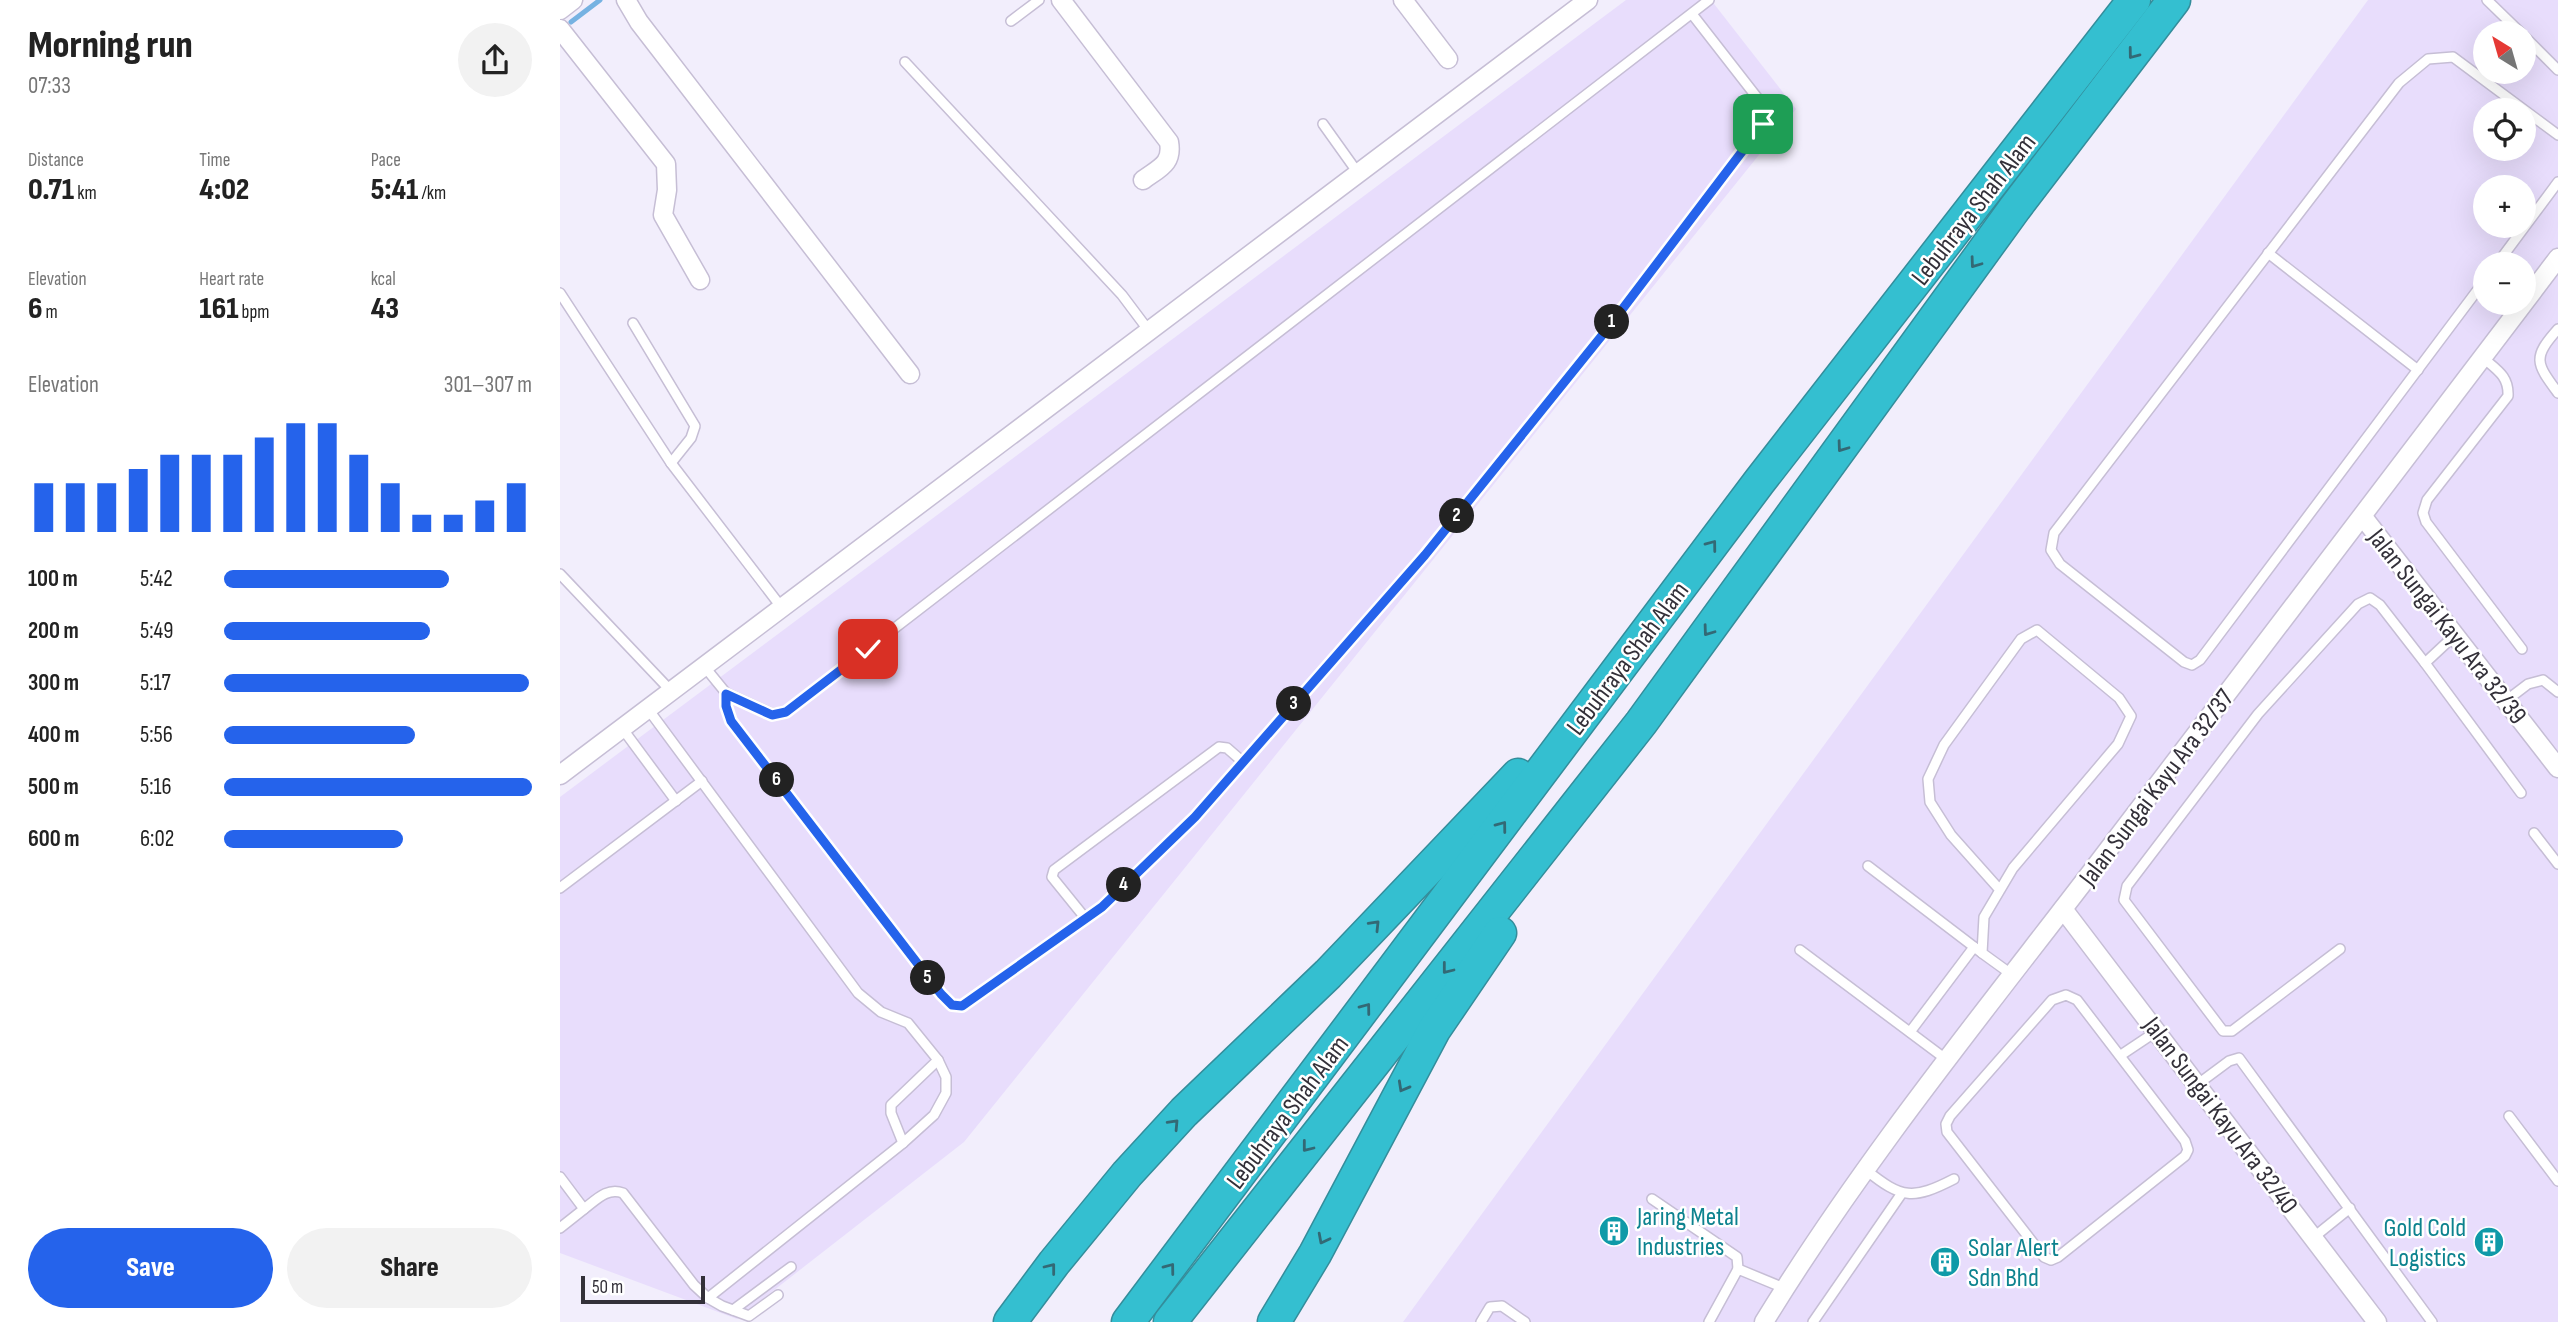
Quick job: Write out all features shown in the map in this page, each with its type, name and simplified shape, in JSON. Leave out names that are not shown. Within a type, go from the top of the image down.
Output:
[{"type":"highway","name":"Lebuhraya Shah Alam","points":[[1128,1322],[1759,482],[2134,0]]},
{"type":"highway","name":"Lebuhraya Shah Alam","points":[[1170,1322],[1641,723],[2015,208],[2174,0]]},
{"type":"highway","points":[[1010,1322],[1127,1174],[1184,1112],[1328,974],[1530,763],[1630,653]]},
{"type":"highway","points":[[1274,1322],[1315,1254],[1434,1030],[1641,723]]},
{"type":"street","points":[[626,0],[639,22],[910,374]]},
{"type":"street","points":[[1061,0],[1169,142],[1169,160],[1143,180]]},
{"type":"street","points":[[1403,0],[1448,59]]},
{"type":"street","points":[[560,775],[1588,0]]},
{"type":"street","points":[[560,29],[666,164],[667,190],[663,215],[700,280]]},
{"type":"street","name":"Jalan Sungai Kayu Ara 32/37","points":[[1764,1322],[1784,1288],[1866,1170],[2011,974],[2482,358],[2555,268]]},
{"type":"street","name":"Jalan Sungai Kayu Ara 32/39","points":[[2363,517],[2558,768]]},
{"type":"street","name":"Jalan Sungai Kayu Ara 32/40","points":[[2063,909],[2376,1322]]},
{"type":"lane","points":[[1011,20],[1039,0]]},
{"type":"lane","points":[[704,666],[726,694],[772,715],[786,712],[1709,0]]},
{"type":"lane","points":[[2487,0],[2508,21]]},
{"type":"lane","points":[[726,694],[726,706],[731,721],[952,1005],[962,1006],[1086,919],[1102,907],[1195,817],[1425,555],[1608,328],[1763,124],[1767,117],[1766,109],[1692,14]]},
{"type":"lane","points":[[2536,49],[2558,70]]},
{"type":"lane","points":[[2473,297],[2200,660],[2192,665],[2184,662],[2060,564],[2051,550],[2054,533],[2268,253],[2399,83],[2428,59],[2453,57],[2558,135]]},
{"type":"lane","points":[[905,62],[1122,295],[1149,331]]},
{"type":"lane","points":[[1322,124],[1358,173]]},
{"type":"lane","points":[[2506,252],[2558,181]]},
{"type":"lane","points":[[2268,253],[2418,370]]},
{"type":"lane","points":[[560,293],[671,463],[782,608]]},
{"type":"lane","points":[[634,323],[695,426],[691,438],[671,463]]},
{"type":"lane","points":[[2558,329],[2545,344],[2540,355],[2540,368],[2558,393]]},
{"type":"lane","points":[[2482,358],[2505,376],[2508,396],[2427,500],[2423,513],[2426,522],[2522,649]]},
{"type":"lane","points":[[560,573],[671,691]]},
{"type":"lane","points":[[2340,949],[2232,1031],[2223,1031],[2124,900],[2126,886],[2258,714],[2358,604],[2370,598],[2380,605],[2521,793]]},
{"type":"lane","points":[[1910,1032],[1978,950],[1984,917],[2000,890],[2013,868],[2118,744],[2131,716],[2119,698],[2037,629],[2021,639],[1944,746],[1928,779],[1930,802],[1951,835],[2000,890]]},
{"type":"lane","points":[[2425,663],[2455,635]]},
{"type":"lane","points":[[2507,701],[2528,684],[2543,680],[2558,692]]},
{"type":"lane","points":[[648,709],[858,993],[881,1012],[908,1023],[938,1060],[946,1077],[946,1093],[934,1115],[903,1143],[708,1298]]},
{"type":"lane","points":[[622,728],[676,801]]},
{"type":"lane","points":[[1086,919],[1052,877],[1054,870],[1219,747],[1227,748],[1242,762]]},
{"type":"lane","points":[[560,888],[702,781]]},
{"type":"lane","points":[[2534,834],[2558,864]]},
{"type":"lane","points":[[1868,866],[2011,974]]},
{"type":"lane","points":[[1800,950],[1947,1060]]},
{"type":"lane","points":[[2066,995],[2077,1000],[2121,1055],[2185,1141],[2188,1150],[2185,1156],[2051,1260],[2044,1257],[1947,1132],[1946,1124],[1950,1116],[2052,1000],[2066,995]]},
{"type":"lane","points":[[2121,1055],[2157,1031]]},
{"type":"lane","points":[[2197,1084],[2229,1061],[2239,1058],[2432,1322]]},
{"type":"lane","points":[[903,1143],[891,1113],[891,1105],[938,1060]]},
{"type":"lane","points":[[2509,1116],[2558,1181]]},
{"type":"lane","points":[[1866,1170],[1889,1188],[1902,1193],[1926,1193],[1954,1179]]},
{"type":"lane","points":[[560,1177],[584,1209]]},
{"type":"lane","points":[[560,1228],[608,1191],[615,1190],[623,1193],[694,1286],[708,1298],[749,1316],[778,1295]]},
{"type":"lane","points":[[1813,1322],[1902,1193]]},
{"type":"lane","points":[[1651,1199],[1737,1257],[1738,1269],[1709,1322]]},
{"type":"lane","points":[[2314,1237],[2350,1208]]},
{"type":"lane","points":[[733,1310],[792,1267]]},
{"type":"lane","points":[[1738,1269],[1784,1288]]},
{"type":"lane","points":[[1481,1322],[1490,1307],[1502,1306],[1525,1322]]},
{"type":"shaded area","points":[[1626,0],[1711,0],[1796,109],[964,1142],[737,1319],[560,1253],[560,797]]},
{"type":"shaded area","points":[[2368,0],[2558,0],[2558,1322],[1403,1322]]},
{"type":"waterway","points":[[571,22],[600,0]]},
{"type":"place","name":"Jaring Metal Industries","points":[[1614,1231]]},
{"type":"place","name":"Gold Cold Logistics","points":[[2489,1242]]},
{"type":"place","name":"Solar Alert Sdn Bhd","points":[[1945,1262]]},
{"type":"route","points":[[868,649],[786,712],[772,715],[726,694],[726,706],[731,721],[941,994],[952,1005],[962,1006],[1102,907],[1195,817],[1425,555],[1608,328],[1763,124]]}]
